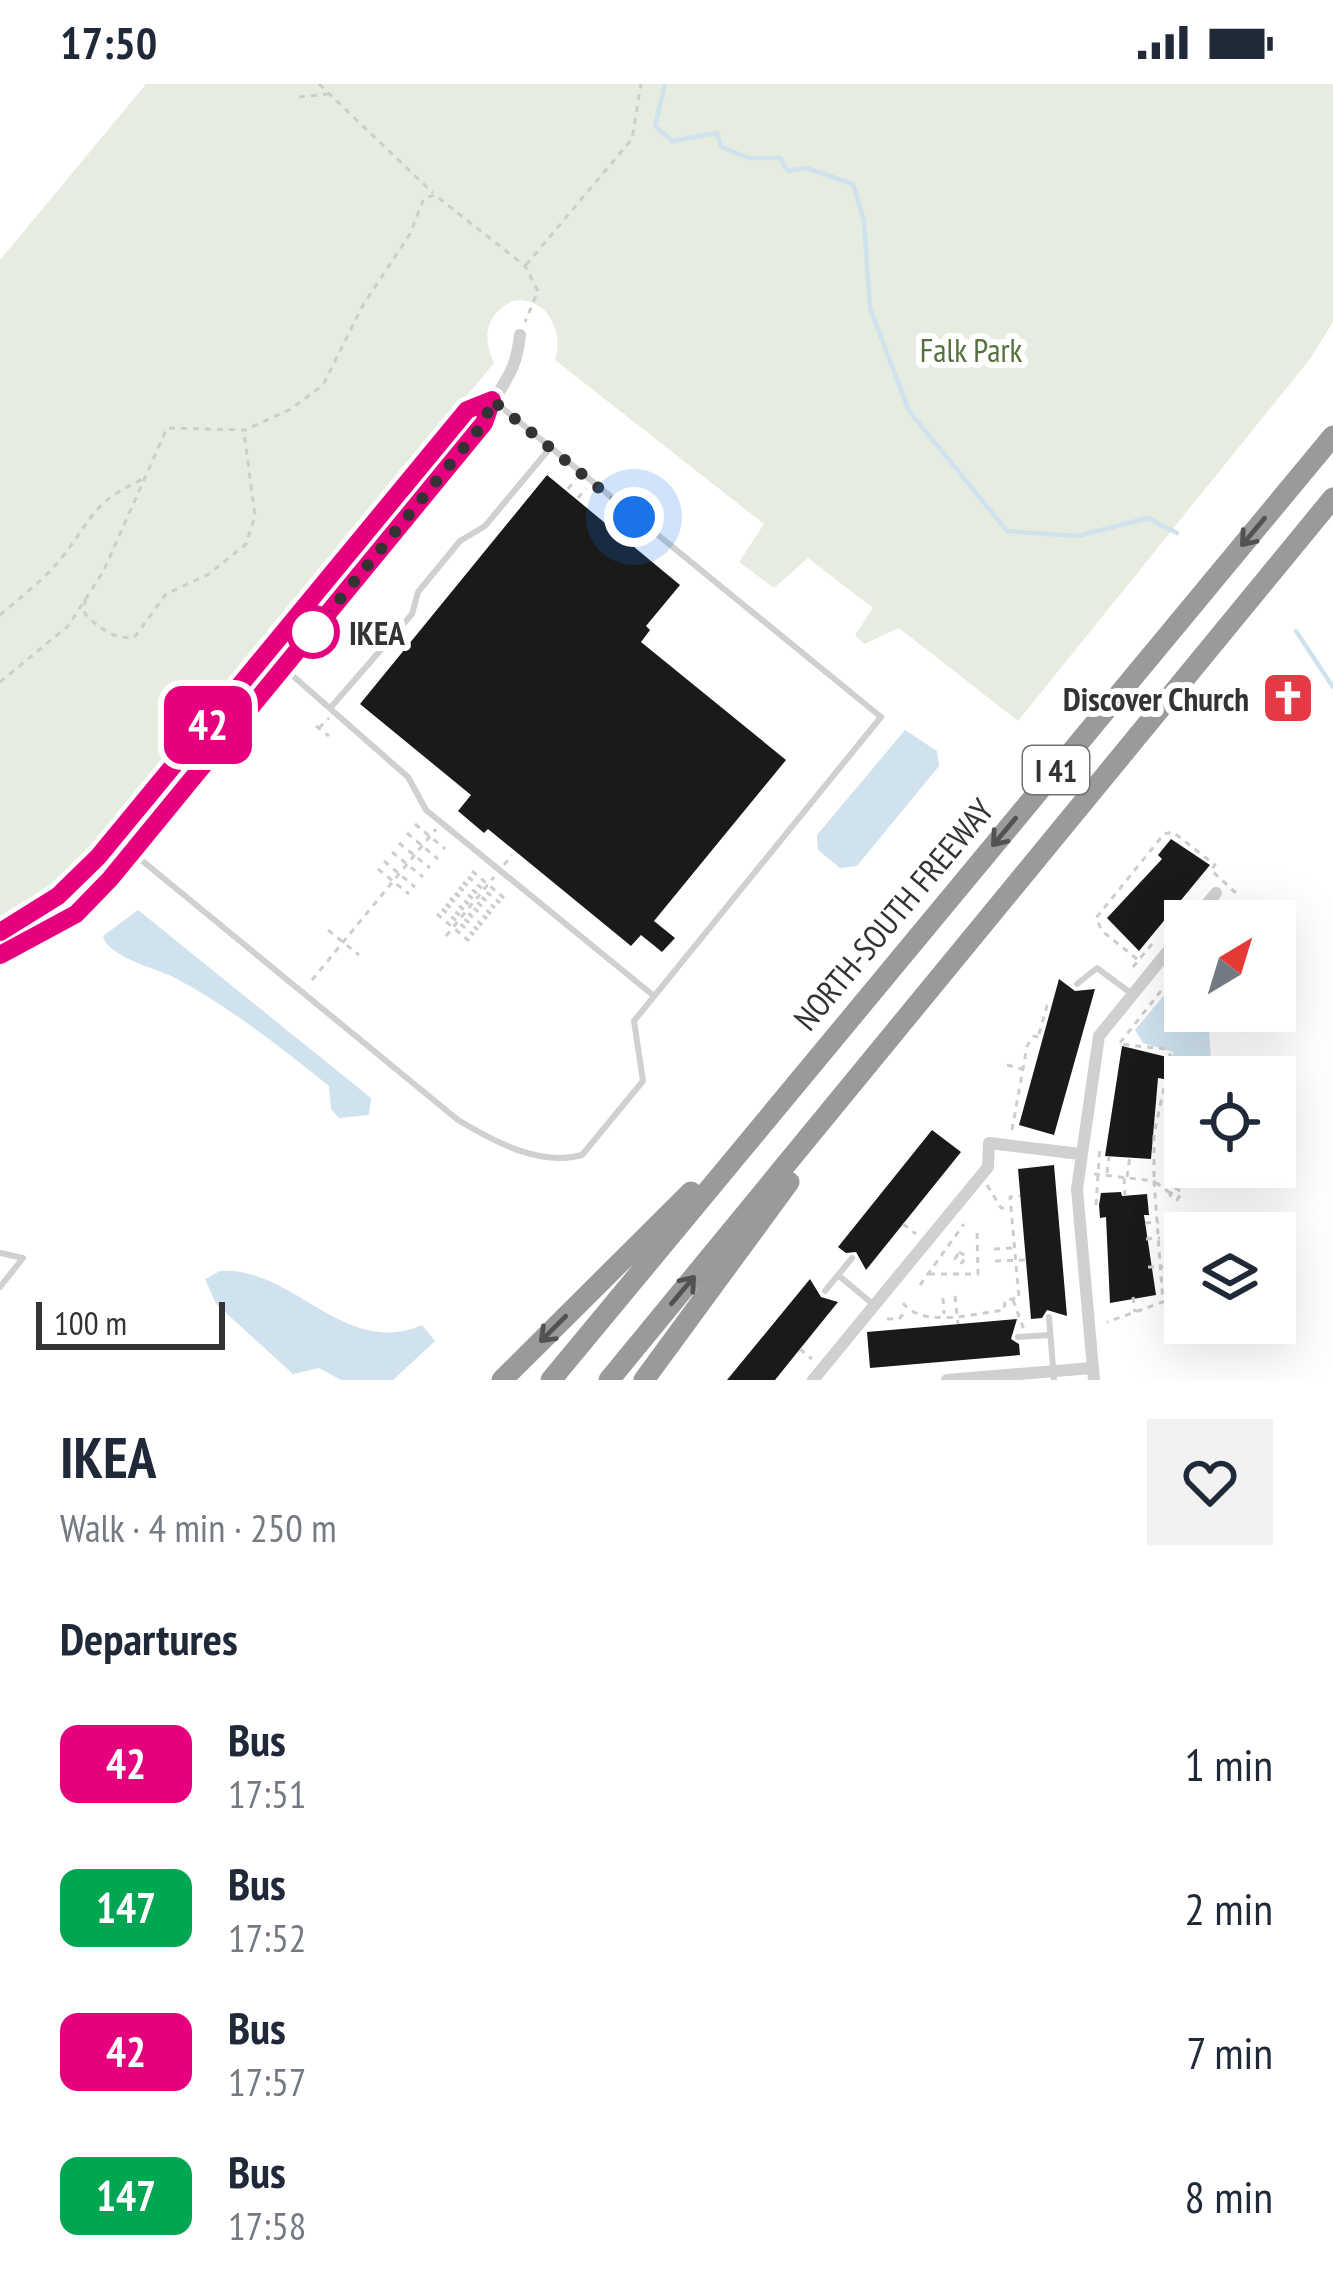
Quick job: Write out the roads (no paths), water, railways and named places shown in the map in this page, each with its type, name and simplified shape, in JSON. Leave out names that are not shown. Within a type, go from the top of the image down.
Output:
[{"type":"highway","name":"NORTH-SOUTH FREEWAY","points":[[551,1380],[1331,437]]},
{"type":"highway","name":"I 41","points":[[609,1380],[1333,498]]},
{"type":"highway","points":[[644,1380],[936,984]]},
{"type":"highway","points":[[502,1380],[784,1097]]},
{"type":"street","points":[[0,955],[76,914],[132,853],[484,423],[492,400],[516,369],[520,334]]},
{"type":"street","points":[[0,932],[58,896],[98,857],[467,410],[492,400]]},
{"type":"street","points":[[1211,900],[1216,893]]},
{"type":"street","points":[[946,1380],[1093,1374],[1078,1216],[1080,1154],[1099,1036],[1164,955]]},
{"type":"street","points":[[813,1380],[988,1167],[989,1143],[1080,1154]]},
{"type":"lane","points":[[132,853],[458,1120],[525,1151],[567,1160],[582,1155],[608,1128],[643,1081],[634,1021],[881,718],[492,400]]},
{"type":"lane","points":[[332,706],[412,614],[418,592],[460,541],[485,526],[550,448]]},
{"type":"lane","points":[[267,653],[408,777],[426,810],[654,996]]},
{"type":"lane","points":[[1077,984],[1097,968],[1132,994]]},
{"type":"lane","points":[[0,1252],[23,1258],[0,1287]]},
{"type":"lane","points":[[825,1291],[852,1258]]},
{"type":"lane","points":[[838,1275],[874,1305]]},
{"type":"lane","points":[[1049,1317],[1053,1376]]},
{"type":"lane","points":[[1018,1337],[1050,1335]]},
{"type":"water","points":[[905,730],[937,751],[939,766],[857,866],[840,868],[818,850],[817,835]]},
{"type":"water","points":[[138,910],[371,1098],[369,1115],[339,1118],[331,1109],[329,1086],[273,1042],[194,988],[113,950],[103,936]]},
{"type":"water","points":[[1164,995],[1164,1032],[1209,1032],[1211,1056],[1173,1056],[1173,1052],[1143,1043],[1135,1030]]},
{"type":"water","points":[[220,1271],[247,1273],[272,1282],[343,1322],[368,1330],[394,1332],[422,1325],[435,1341],[393,1380],[341,1380],[319,1368],[293,1374],[216,1304],[205,1279]]},
{"type":"waterway","points":[[665,84],[655,126],[672,141],[717,133],[721,147],[749,158],[780,158],[788,171],[806,168],[853,184],[864,221],[870,308],[909,411],[1007,531],[1077,536],[1148,518],[1177,533]]},
{"type":"waterway","points":[[1296,631],[1333,687]]},
{"type":"place","name":"IKEA","points":[[313,632]]},
{"type":"place","name":"Discover Church","points":[[1288,698]]},
{"type":"park label","name":"Falk Park","points":[[971,349]]}]
